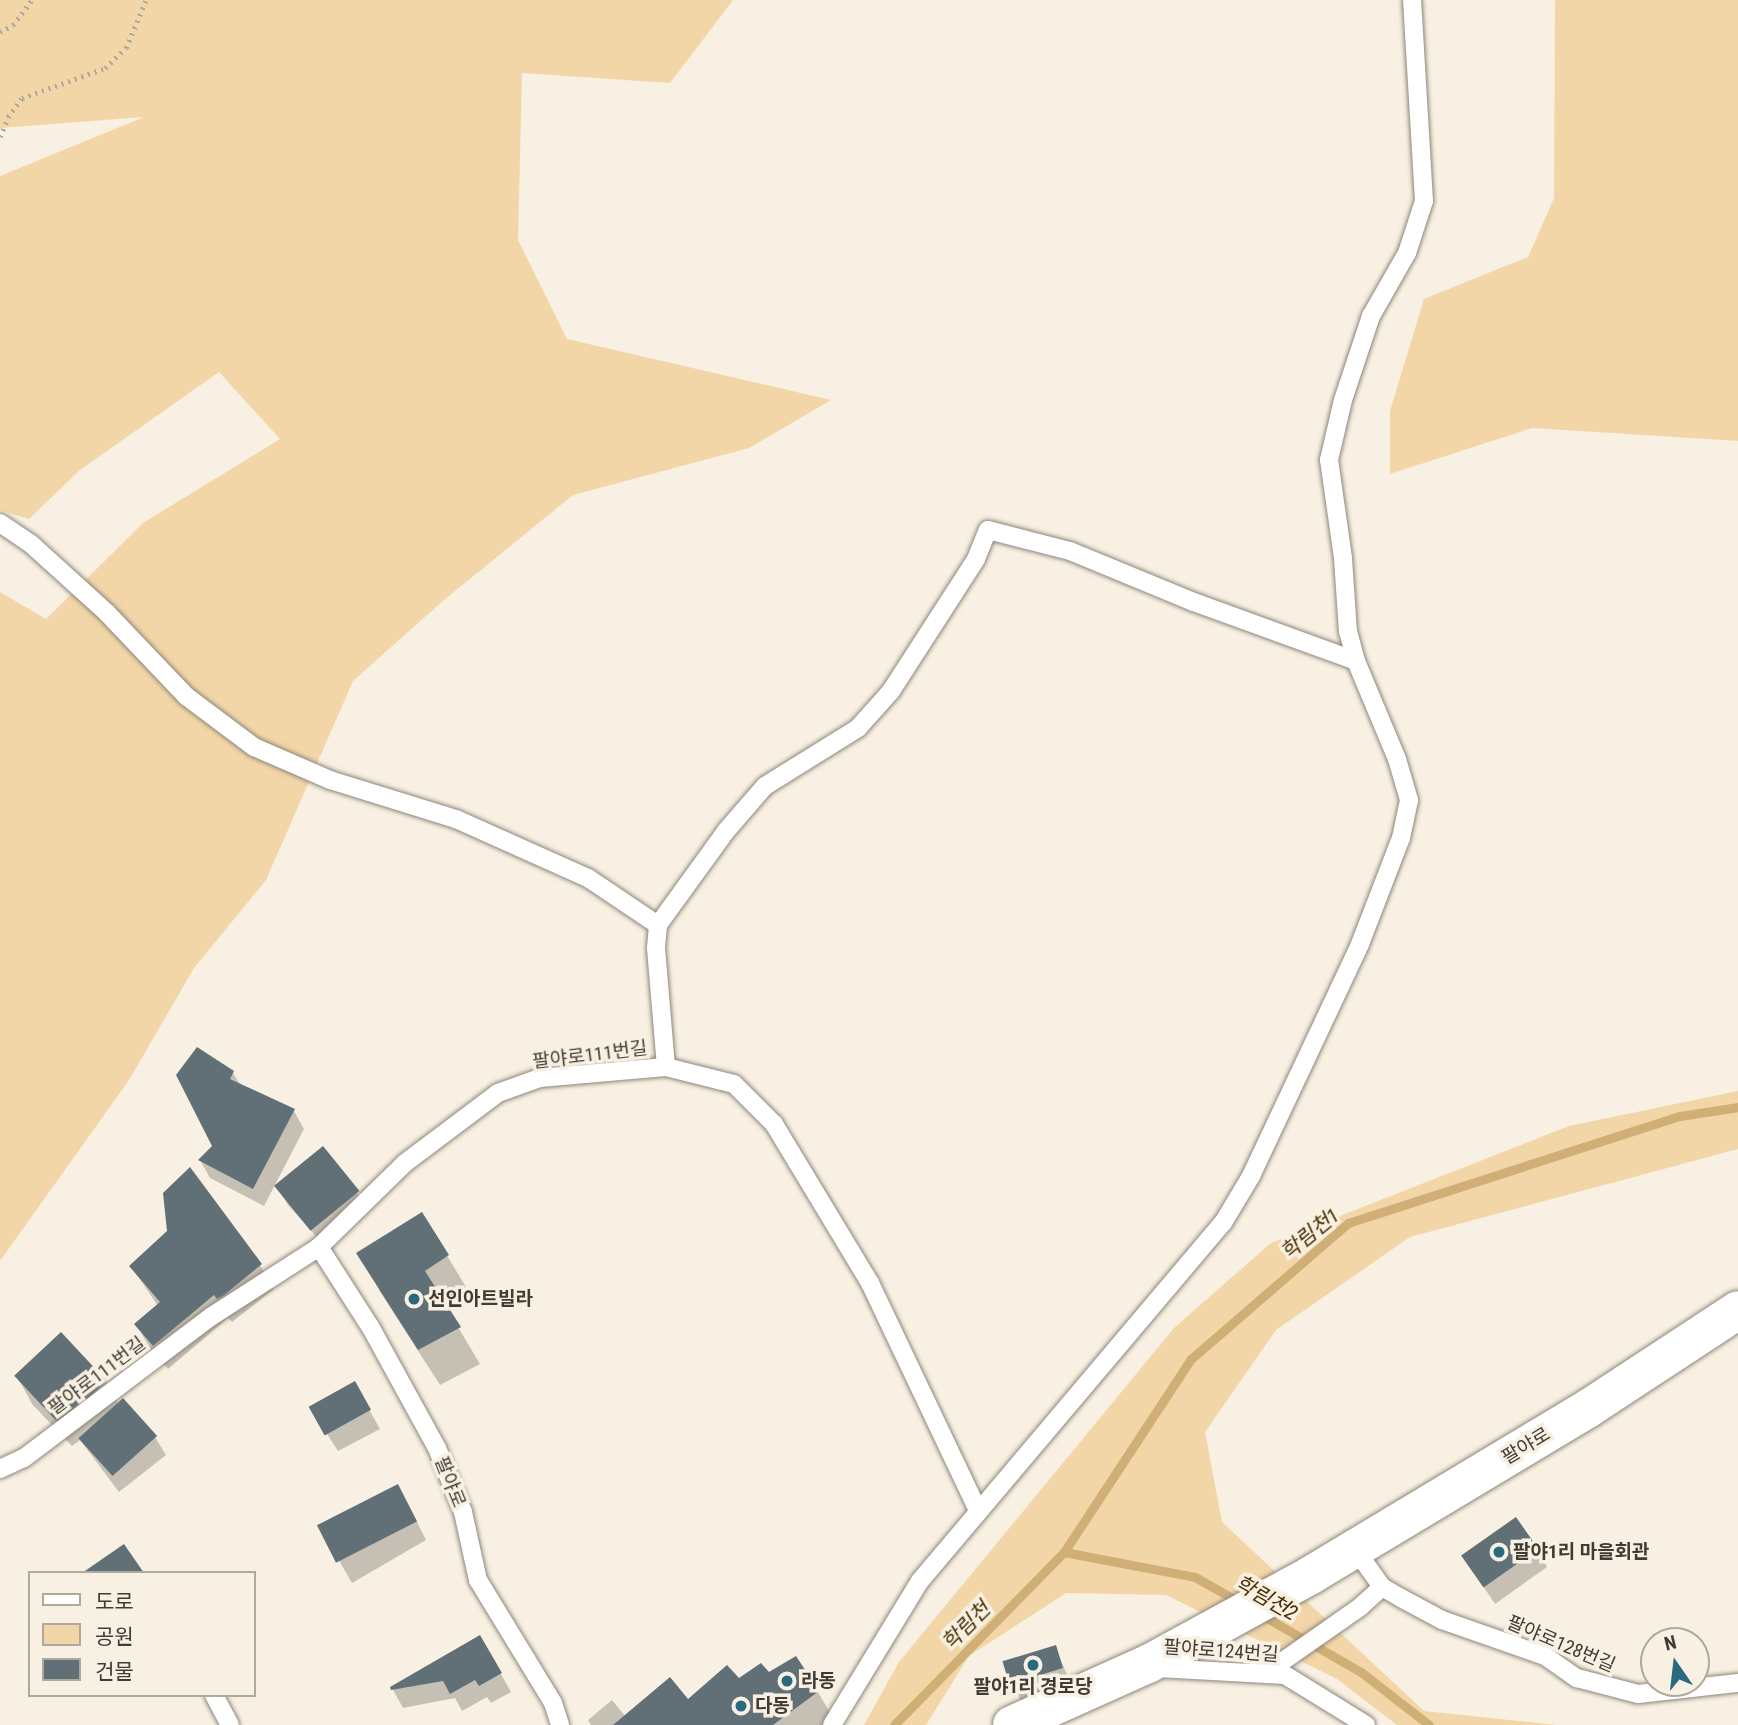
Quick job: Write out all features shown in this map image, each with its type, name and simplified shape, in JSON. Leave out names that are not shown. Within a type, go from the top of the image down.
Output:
[{"type":"street","name":"팔야로","points":[[1012,1725],[1144,1667],[1311,1576],[1588,1408],[1738,1311]]},
{"type":"lane","points":[[832,1725],[920,1581],[1223,1223],[1251,1176],[1360,944],[1401,838],[1409,800],[1397,759],[1356,661],[1348,632],[1343,558],[1329,460],[1343,400],[1371,316],[1406,253],[1424,201],[1412,0]]},
{"type":"lane","points":[[0,523],[31,544],[107,614],[186,696],[254,747],[330,780],[456,819],[588,878],[657,925]]},
{"type":"lane","points":[[666,1067],[656,948],[657,925],[726,831],[765,786],[858,728],[891,691],[975,559],[988,530],[1070,551],[1194,602],[1356,661]]},
{"type":"lane","name":"팔야로111번길","points":[[0,1469],[24,1458],[212,1316],[319,1247],[405,1164],[498,1093],[540,1078],[666,1067],[734,1084],[774,1124],[870,1283],[978,1510]]},
{"type":"lane","name":"팔야로","points":[[319,1247],[371,1328],[437,1448],[463,1512],[478,1580],[553,1703],[560,1725]]},
{"type":"lane","name":"팔야로128번길","points":[[1355,1549],[1382,1587],[1442,1620],[1545,1656],[1577,1678],[1618,1691],[1653,1694],[1738,1683]]},
{"type":"lane","points":[[1243,1672],[1283,1661],[1360,1607],[1382,1587]]},
{"type":"lane","name":"팔야로124번길","points":[[1144,1667],[1285,1675],[1366,1725]]},
{"type":"lane","points":[[216,1697],[230,1725]]},
{"type":"path","points":[[0,32],[13,25],[32,0]]},
{"type":"path","points":[[0,137],[8,117],[22,98],[105,68],[126,48],[146,0]]},
{"type":"green space","points":[[0,0],[733,0],[670,83],[522,73],[518,240],[567,339],[831,400],[749,448],[573,495],[444,600],[353,681],[266,880],[194,968],[129,1080],[0,1261],[0,592],[46,619],[143,523],[280,439],[219,372],[80,470],[29,519],[0,510],[0,176],[144,117],[0,128]]},
{"type":"green space","points":[[1555,0],[1738,0],[1738,441],[1532,428],[1390,474],[1390,411],[1424,299],[1528,257],[1554,198]]},
{"type":"green space","points":[[1738,1091],[1738,1149],[1410,1237],[1276,1330],[1205,1432],[1222,1522],[1424,1711],[1557,1725],[1397,1725],[1337,1679],[1166,1595],[1066,1593],[969,1656],[926,1725],[864,1725],[899,1662],[1174,1328],[1271,1243],[1569,1126]]},
{"type":"building","points":[[197,1047],[234,1071],[230,1079],[295,1109],[253,1189],[198,1160],[212,1146],[176,1075]]},
{"type":"building","points":[[323,1146],[360,1191],[311,1231],[274,1186]]},
{"type":"building","points":[[190,1167],[262,1264],[223,1296],[217,1299],[214,1295],[153,1346],[134,1324],[160,1302],[129,1266],[167,1231],[163,1193]]},
{"type":"building","name":"선인아트빌라","points":[[422,1212],[449,1255],[425,1271],[461,1327],[418,1350],[356,1253]]},
{"type":"building","points":[[61,1332],[107,1381],[60,1425],[14,1376]]},
{"type":"building","points":[[355,1381],[371,1410],[325,1436],[309,1407]]},
{"type":"building","points":[[123,1398],[157,1436],[113,1476],[78,1438]]},
{"type":"building","points":[[398,1484],[417,1521],[336,1563],[317,1525]]},
{"type":"building","name":"팔야1리 마을회관","points":[[1516,1517],[1538,1549],[1483,1587],[1461,1555]]},
{"type":"building","points":[[124,1544],[143,1571],[85,1571]]},
{"type":"building","points":[[480,1635],[502,1673],[479,1686],[475,1680],[450,1694],[443,1681],[391,1690],[390,1687]]},
{"type":"building","name":"팔야1리 경로당","points":[[1056,1645],[1063,1668],[1009,1684],[1002,1661]]},
{"type":"building","points":[[796,1656],[819,1691],[773,1725],[613,1725],[670,1677],[688,1699],[727,1665],[739,1678],[761,1663],[769,1672]]},
{"type":"waterway","name":"학림천1","points":[[894,1725],[1064,1552],[1191,1359],[1348,1223],[1680,1116],[1738,1107]]},
{"type":"waterway","name":"학림천2","points":[[1064,1552],[1195,1577],[1239,1602]]},
{"type":"waterway","name":"학림천2","points":[[1260,1614],[1361,1672],[1429,1725]]},
{"type":"place","name":"선인아트빌라","points":[[414,1299]]},
{"type":"place","name":"팔야1리 마을회관","points":[[1499,1552]]},
{"type":"place","name":"팔야1리 경로당","points":[[1033,1665]]},
{"type":"place","name":"라동","points":[[787,1681]]},
{"type":"place","name":"다동","points":[[741,1706]]},
{"type":"water label","name":"학림천","points":[[966,1626]]}]
